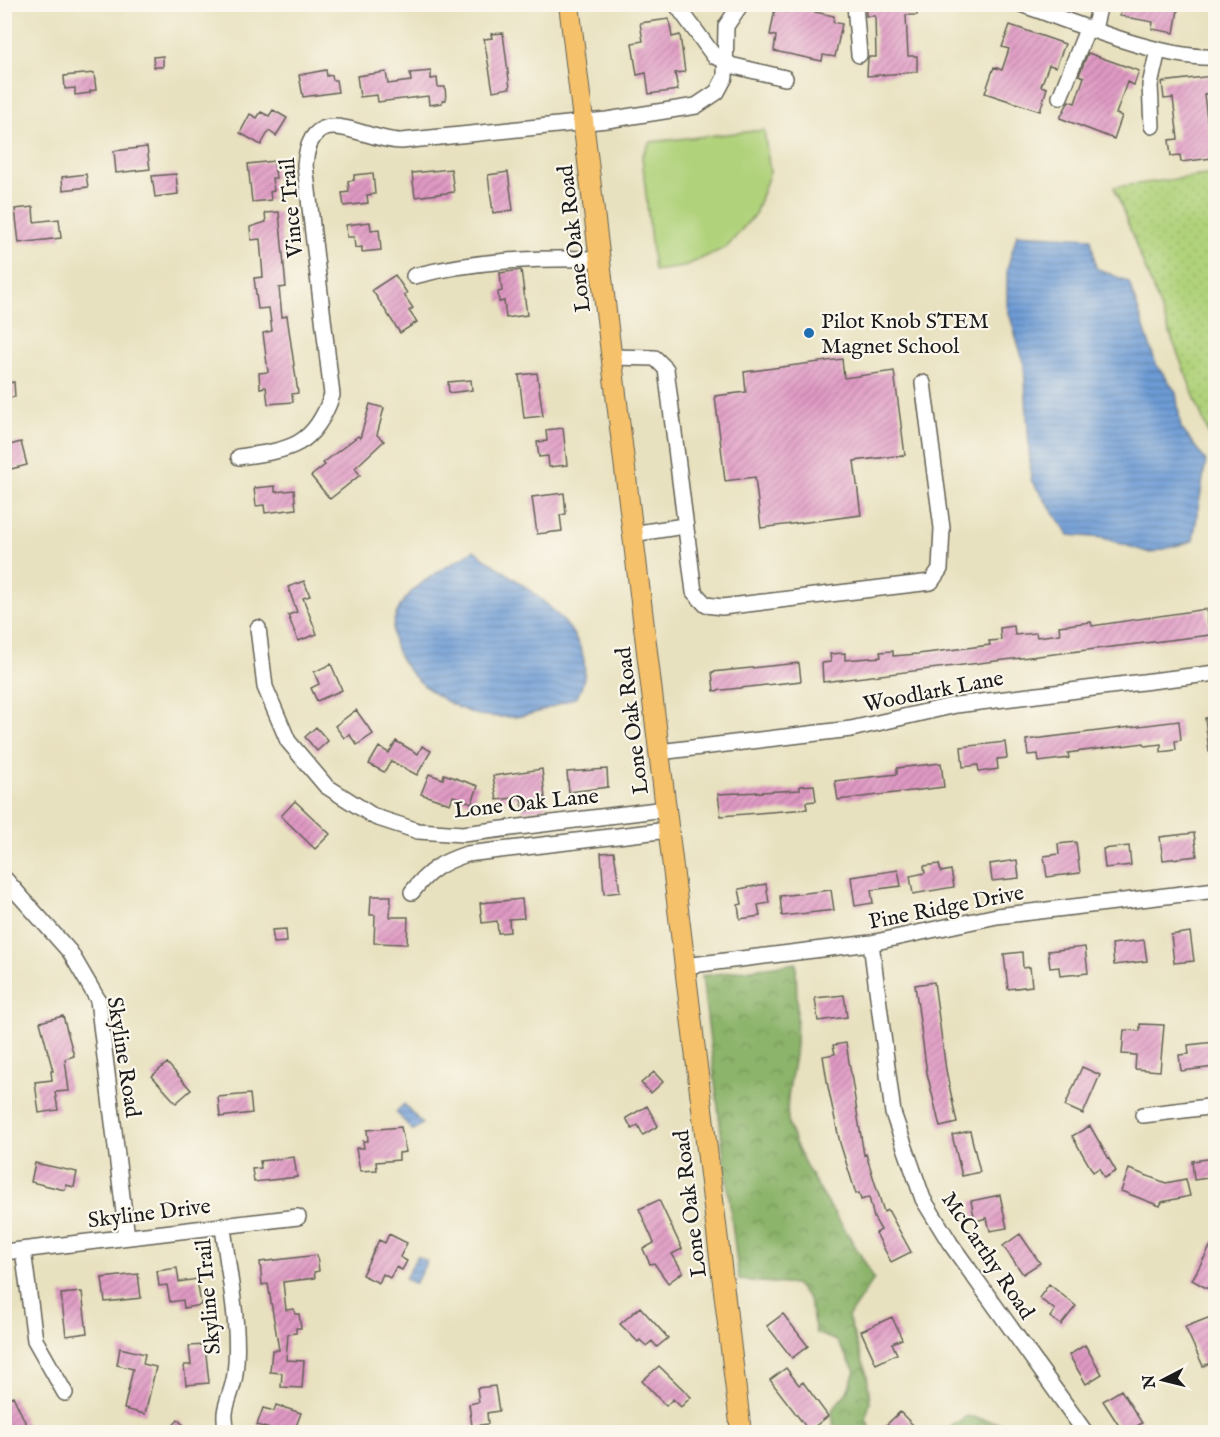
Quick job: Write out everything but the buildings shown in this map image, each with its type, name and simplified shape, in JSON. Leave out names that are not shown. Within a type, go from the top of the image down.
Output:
[{"type":"main road","name":"Lone Oak Road","points":[[569,4],[741,1432]]},
{"type":"street","points":[[676,4],[714,56],[726,62],[785,78]]},
{"type":"street","points":[[726,62],[724,39],[726,26],[741,4]]},
{"type":"street","points":[[855,4],[859,55]]},
{"type":"street","points":[[1020,4],[1158,50],[1192,57],[1215,57]]},
{"type":"street","points":[[1060,97],[1100,4]]},
{"type":"street","points":[[1152,126],[1150,85],[1158,50]]},
{"type":"street","name":"Vince Trail","points":[[239,457],[279,452],[299,445],[314,432],[324,417],[332,395],[305,165],[307,145],[316,134],[330,127],[345,127],[386,141],[400,141],[607,120],[696,106],[717,92],[725,77],[726,62]]},
{"type":"street","points":[[414,276],[458,265],[532,258],[600,259]]},
{"type":"street","points":[[611,357],[655,358],[666,369],[694,592],[706,605],[722,607],[931,582],[940,569],[942,528],[924,383]]},
{"type":"street","points":[[632,534],[684,526]]},
{"type":"street","name":"Lone Oak Lane","points":[[258,628],[264,687],[288,741],[326,786],[375,817],[418,831],[463,834],[665,809]]},
{"type":"street","name":"Woodlark Lane","points":[[659,752],[851,729],[956,705],[1215,673]]},
{"type":"street","points":[[412,892],[428,872],[446,861],[467,854],[668,830]]},
{"type":"street","name":"Skyline Road","points":[[4,878],[70,952],[98,1000],[127,1237]]},
{"type":"street","name":"Pine Ridge Drive","points":[[684,966],[871,943],[997,916],[1215,890]]},
{"type":"street","name":"McCarthy Road","points":[[871,943],[893,1113],[923,1199],[950,1243],[1085,1432]]},
{"type":"street","points":[[1143,1115],[1215,1106]]},
{"type":"street","name":"Skyline Drive","points":[[4,1252],[298,1216]]},
{"type":"street","name":"Skyline Trail","points":[[223,1226],[237,1346],[235,1377],[222,1419],[228,1432]]},
{"type":"street","points":[[23,1250],[35,1340],[66,1393]]},
{"type":"green space","points":[[764,130],[770,172],[755,214],[727,247],[683,267],[654,271],[642,156],[650,142]]},
{"type":"green space","points":[[1216,174],[1215,451],[1114,187]]},
{"type":"green space","points":[[796,963],[797,1032],[788,1093],[788,1122],[808,1170],[874,1279],[848,1317],[867,1375],[870,1401],[866,1419],[872,1432],[834,1432],[832,1410],[847,1392],[855,1371],[837,1341],[816,1333],[809,1299],[796,1285],[739,1280],[702,976]]},
{"type":"green space","points":[[967,1416],[1000,1423],[1004,1432],[943,1432]]},
{"type":"water","points":[[1017,234],[1091,238],[1096,268],[1129,282],[1156,364],[1176,392],[1181,428],[1206,461],[1193,541],[1150,553],[1103,538],[1069,535],[1031,480],[1024,364],[1007,306],[1007,269]]},
{"type":"water","points":[[474,550],[534,593],[571,631],[582,651],[585,674],[577,697],[528,715],[498,717],[479,715],[459,708],[425,687],[400,658],[394,641],[394,623],[407,596],[434,574]]},
{"type":"water","points":[[404,1104],[422,1124],[413,1131],[396,1112]]},
{"type":"water","points":[[417,1256],[427,1261],[415,1284],[405,1279]]},
{"type":"place","name":"Pilot Knob STEM Magnet School","points":[[809,333]]}]
